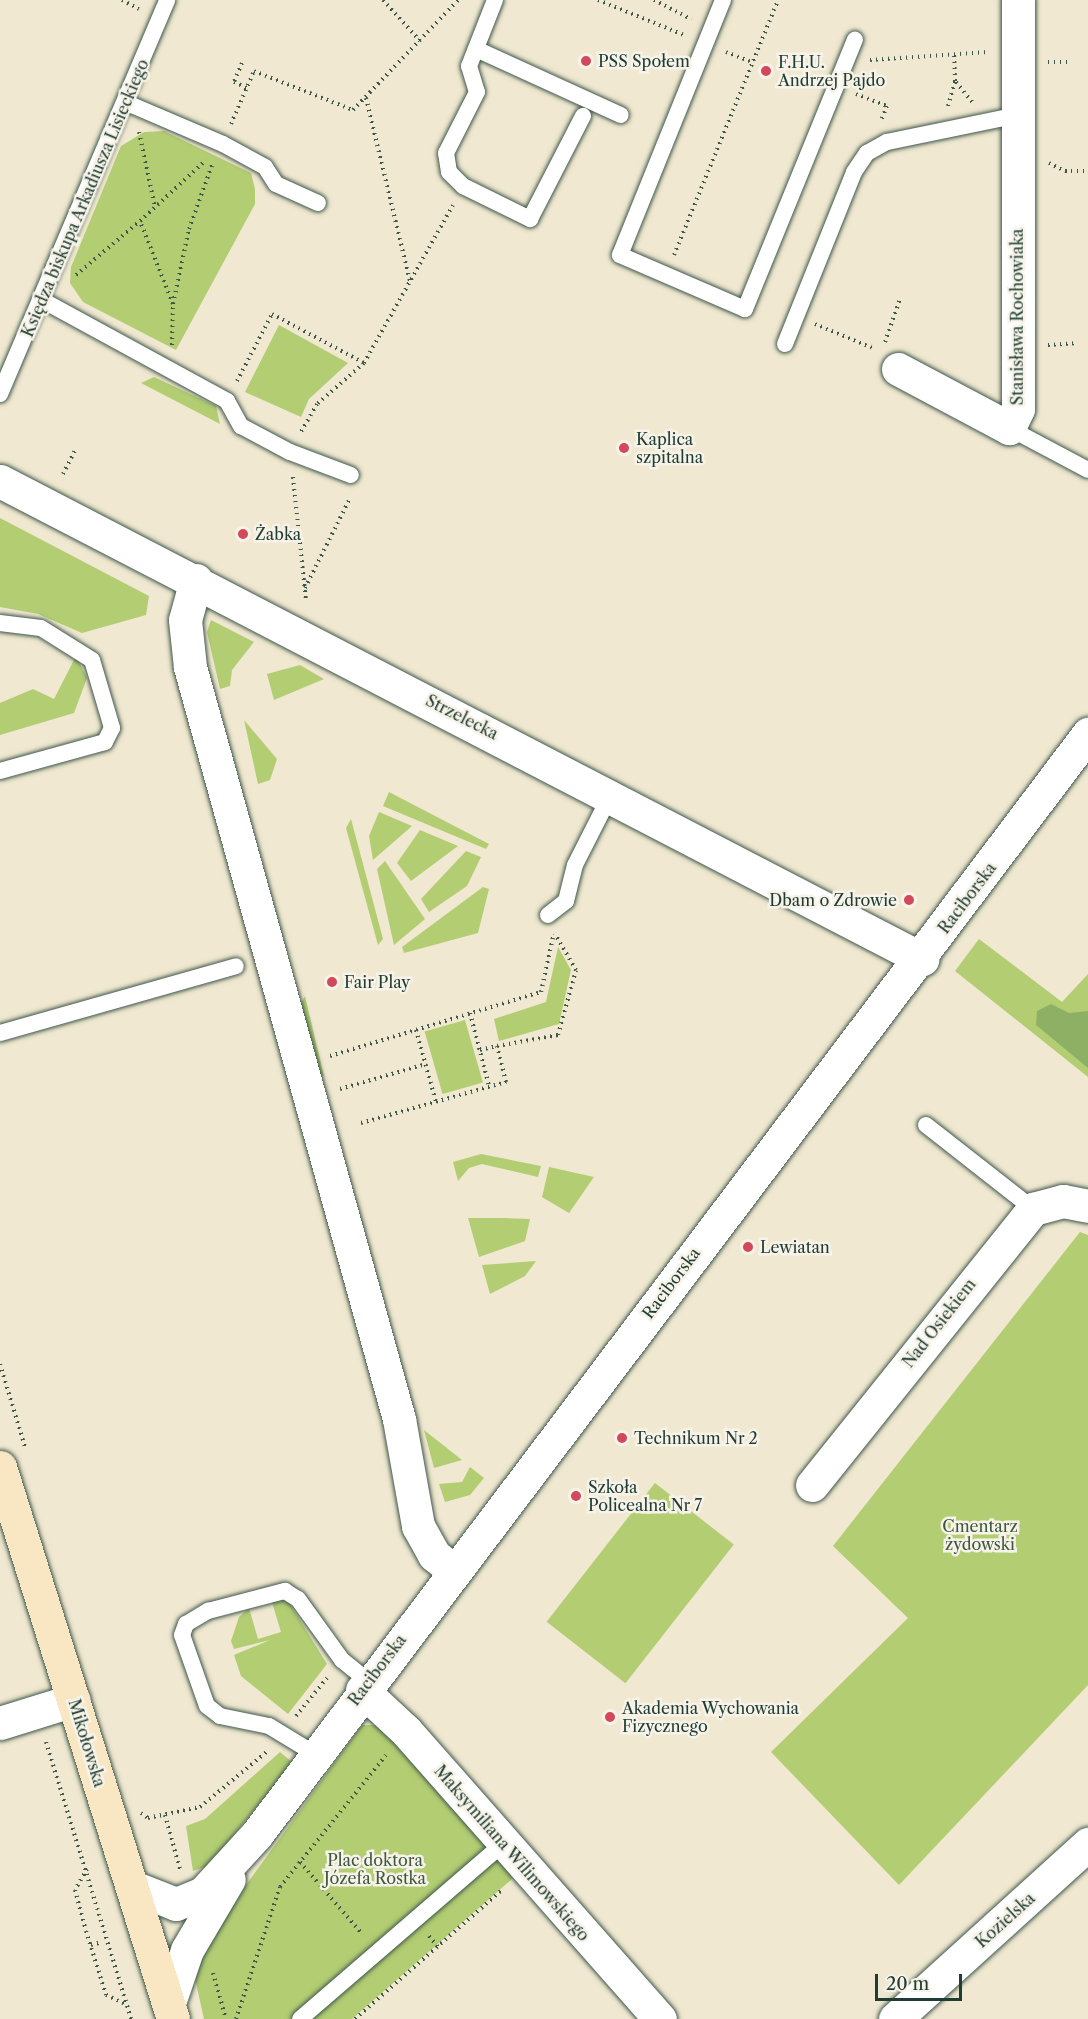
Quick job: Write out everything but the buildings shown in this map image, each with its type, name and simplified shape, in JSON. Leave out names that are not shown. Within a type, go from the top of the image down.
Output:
[{"type":"main road","name":"Mikołowska","points":[[0,1467],[171,2011]]},
{"type":"street","name":"Stanisława Rochowiaka","points":[[898,369],[1009,428],[1018,409],[1018,0]]},
{"type":"street","name":"Strzelecka","points":[[0,481],[611,794],[922,959]]},
{"type":"street","points":[[196,580],[184,620],[190,667],[399,1419],[418,1526],[435,1555],[452,1569]]},
{"type":"street","name":"Raciborska","points":[[171,2011],[187,1950],[257,1834],[452,1569],[922,959],[1088,734]]},
{"type":"street","points":[[1033,1209],[1063,1201],[1088,1206]]},
{"type":"street","name":"Nad Osiekiem","points":[[812,1485],[1033,1209]]},
{"type":"street","name":"Maksymiliana Wilimowskiego","points":[[365,1685],[503,1844],[660,2019]]},
{"type":"street","points":[[0,1723],[74,1700]]},
{"type":"street","name":"Raciborska","points":[[133,1887],[161,1903],[185,1901],[220,1876],[257,1834]]},
{"type":"street","name":"Kozielska","points":[[895,2019],[1088,1844]]},
{"type":"lane","name":"Księdza biskupa Arkadiusza Lisieckiego","points":[[0,394],[130,104],[167,0]]},
{"type":"lane","points":[[495,0],[469,66],[477,92],[446,153],[449,172],[463,186],[530,219],[583,116]]},
{"type":"lane","points":[[723,0],[620,255],[745,309],[855,40]]},
{"type":"lane","points":[[476,49],[621,115]]},
{"type":"lane","points":[[130,104],[226,137],[265,167],[276,184],[318,203]]},
{"type":"lane","points":[[785,344],[854,172],[867,153],[885,142],[1018,130]]},
{"type":"lane","points":[[42,300],[227,401],[241,426],[290,453],[351,475]]},
{"type":"lane","points":[[1009,428],[1088,470]]},
{"type":"lane","points":[[0,623],[41,628],[92,660],[112,728],[105,742],[0,771]]},
{"type":"lane","points":[[553,920],[566,901],[575,865],[611,794]]},
{"type":"lane","points":[[0,1033],[236,966]]},
{"type":"lane","points":[[926,1125],[1033,1209]]},
{"type":"lane","points":[[315,1754],[269,1726],[220,1716],[207,1706],[182,1635],[186,1624],[208,1611],[285,1591],[298,1599],[342,1660],[365,1685]]},
{"type":"lane","points":[[300,2019],[503,1844]]},
{"type":"path","points":[[122,0],[140,9]]},
{"type":"path","points":[[383,0],[420,40]]},
{"type":"path","points":[[170,355],[173,304],[189,229],[254,71],[353,110],[458,0]]},
{"type":"path","points":[[598,0],[693,39],[695,31],[683,11],[654,0]]},
{"type":"path","points":[[666,275],[778,0]]},
{"type":"path","points":[[869,60],[978,52]]},
{"type":"path","points":[[954,54],[956,81]]},
{"type":"path","points":[[242,63],[234,82],[247,88]]},
{"type":"path","points":[[853,93],[887,106]]},
{"type":"path","points":[[366,98],[411,281]]},
{"type":"path","points":[[130,104],[155,207]]},
{"type":"path","points":[[1018,130],[1065,171],[1088,171]]},
{"type":"path","points":[[73,277],[140,221],[226,137]]},
{"type":"path","points":[[305,422],[316,404],[364,363],[463,186]]},
{"type":"path","points":[[140,221],[173,304]]},
{"type":"path","points":[[814,323],[881,352],[900,299]]},
{"type":"path","points":[[233,389],[272,314],[364,363]]},
{"type":"path","points":[[1053,344],[1074,343]]},
{"type":"path","points":[[63,474],[76,448]]},
{"type":"path","points":[[290,453],[306,601]]},
{"type":"path","points":[[305,588],[348,501]]},
{"type":"path","points":[[326,1045],[329,1056],[541,992],[554,933],[553,920]]},
{"type":"path","points":[[480,1050],[558,1035],[576,970],[554,933]]},
{"type":"path","points":[[470,1013],[489,1086]]},
{"type":"path","points":[[416,1030],[436,1102]]},
{"type":"path","points":[[361,1123],[506,1082],[497,1046]]},
{"type":"path","points":[[340,1089],[426,1064]]},
{"type":"path","points":[[236,2019],[280,1887],[406,1731]]},
{"type":"path","points":[[39,1738],[54,1755],[131,2019]]},
{"type":"path","points":[[165,1815],[181,1873]]},
{"type":"path","points":[[300,1862],[357,1928]]},
{"type":"path","points":[[87,1869],[75,1890],[91,1945],[106,1995],[127,2005]]},
{"type":"path","points":[[355,2019],[508,1884]]},
{"type":"path","points":[[91,1945],[99,1943]]},
{"type":"path","points":[[210,1963],[226,2019]]},
{"type":"green space","points":[[164,131],[251,173],[255,189],[255,204],[176,350],[83,302],[70,283],[71,267],[121,146],[144,132]]},
{"type":"green space","points":[[279,325],[348,363],[309,399],[301,417],[245,392]]},
{"type":"green space","points":[[154,377],[216,406],[220,424],[141,383]]},
{"type":"green space","points":[[0,518],[149,596],[146,615],[82,633],[38,614],[0,607]]},
{"type":"green space","points":[[211,620],[254,642],[232,670],[230,686],[220,689],[207,632]]},
{"type":"green space","points":[[76,656],[87,678],[74,713],[0,735],[0,703],[33,689],[54,699]]},
{"type":"green space","points":[[300,665],[324,679],[274,700],[267,674]]},
{"type":"green space","points":[[244,720],[277,759],[270,780],[258,784]]},
{"type":"green space","points":[[389,792],[489,844],[486,849],[383,806]]},
{"type":"green space","points":[[379,812],[412,826],[373,860],[369,836]]},
{"type":"green space","points":[[351,819],[383,939],[378,945],[346,828]]},
{"type":"green space","points":[[420,830],[458,846],[411,881],[397,863]]},
{"type":"green space","points":[[466,851],[481,857],[467,886],[429,912],[421,899]]},
{"type":"green space","points":[[385,861],[425,919],[394,945],[377,869]]},
{"type":"green space","points":[[483,887],[489,889],[478,933],[404,953],[402,947]]},
{"type":"green space","points":[[979,939],[1062,1002],[1088,974],[1088,1077],[955,971]]},
{"type":"green space","points":[[558,947],[571,970],[559,1024],[499,1041],[494,1019],[546,1002]]},
{"type":"green space","points":[[305,996],[324,1076],[312,1073],[296,1012]]},
{"type":"green space","points":[[1051,1004],[1069,1013],[1088,1011],[1088,1068],[1036,1025],[1037,1011]]},
{"type":"green space","points":[[465,1020],[483,1082],[443,1094],[425,1032]]},
{"type":"green space","points":[[481,1154],[541,1166],[538,1177],[482,1164],[469,1168],[458,1181],[453,1162]]},
{"type":"green space","points":[[549,1167],[594,1177],[569,1213],[542,1197]]},
{"type":"green space","points":[[468,1218],[530,1219],[525,1241],[479,1257]]},
{"type":"green space","name":"Cmentarz żydowski","points":[[1080,1232],[1088,1235],[1088,1685],[899,1885],[771,1752],[908,1618],[833,1546]]},
{"type":"green space","points":[[536,1261],[525,1276],[490,1294],[482,1265]]},
{"type":"green space","points":[[424,1430],[462,1460],[434,1468]]},
{"type":"green space","points":[[470,1467],[484,1478],[470,1495],[445,1502],[439,1484],[462,1482]]},
{"type":"green space","points":[[655,1483],[734,1545],[625,1683],[547,1622]]},
{"type":"green space","points":[[277,1597],[290,1604],[327,1664],[288,1714],[241,1676],[234,1655],[270,1640],[234,1649],[231,1641],[239,1617],[249,1608],[258,1639],[281,1632],[271,1599]]},
{"type":"green space","name":"Plac doktora Józefa Rostka","points":[[362,1725],[376,1725],[391,1738],[513,1878],[352,2019],[204,2019],[191,1961]]},
{"type":"green space","points":[[280,1752],[293,1763],[208,1866],[193,1871],[186,1826],[205,1819]]},
{"type":"place","name":"PSS Społem","points":[[586,61]]},
{"type":"place","name":"F.H.U. Andrzej Pajdo","points":[[766,71]]},
{"type":"place","name":"Kaplica szpitalna","points":[[624,448]]},
{"type":"place","name":"Żabka","points":[[243,534]]},
{"type":"place","name":"Dbam o Zdrowie","points":[[909,900]]},
{"type":"place","name":"Fair Play","points":[[332,982]]},
{"type":"place","name":"Lewiatan","points":[[748,1247]]},
{"type":"place","name":"Technikum Nr 2","points":[[622,1438]]},
{"type":"place","name":"Szkoła Policealna Nr 7","points":[[576,1496]]},
{"type":"place","name":"Akademia Wychowania Fizycznego","points":[[610,1717]]}]
